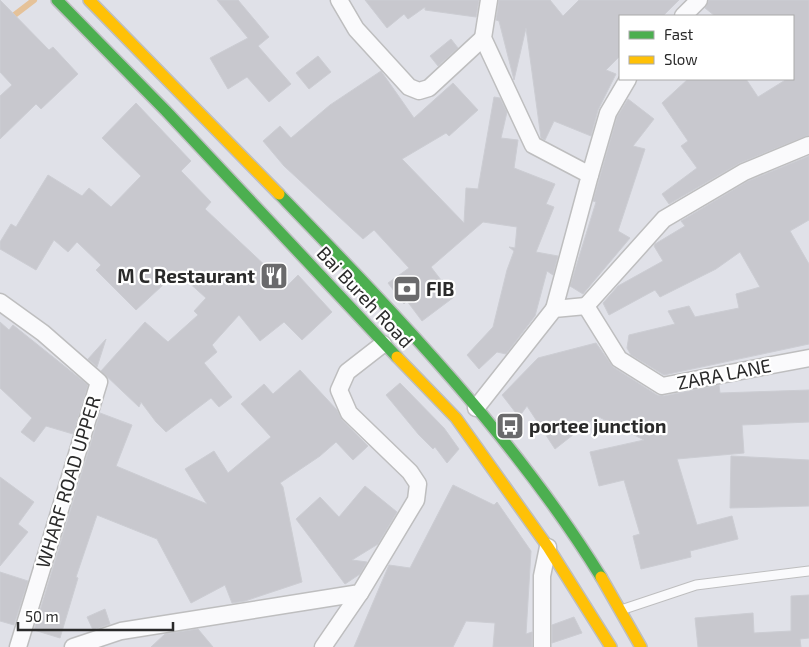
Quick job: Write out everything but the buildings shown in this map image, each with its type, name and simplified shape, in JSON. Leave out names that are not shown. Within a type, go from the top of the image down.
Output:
[{"type":"highway","name":"Bai Bureh Road","points":[[57,0],[166,111],[383,344],[456,418],[548,547],[611,647]]},
{"type":"highway","name":"Bai Bureh Road","points":[[90,0],[360,277],[476,408],[582,547],[622,610],[641,647]]},
{"type":"street","points":[[339,0],[356,29],[409,87],[419,91],[429,88],[484,38]]},
{"type":"street","points":[[489,0],[484,38],[533,145],[590,175]]},
{"type":"street","points":[[684,15],[699,0]]},
{"type":"street","points":[[476,408],[554,309],[608,114],[627,80]]},
{"type":"street","points":[[554,309],[586,306],[664,219],[744,172],[809,145]]},
{"type":"street","name":"WHARF ROAD UPPER","points":[[0,302],[43,333],[99,382],[18,647]]},
{"type":"street","name":"ZARA LANE","points":[[586,306],[619,359],[662,386],[809,358]]},
{"type":"street","points":[[323,647],[360,593],[416,500],[418,484],[410,472],[349,413],[339,390],[346,372],[383,344]]},
{"type":"street","points":[[542,647],[542,576],[548,547]]},
{"type":"street","points":[[73,647],[121,631],[360,593]]},
{"type":"lane","points":[[622,610],[696,585],[809,572]]},
{"type":"waterway","points":[[0,26],[34,0]]},
{"type":"traffic: fast","points":[[57,0],[166,111],[397,357]]},
{"type":"traffic: fast","points":[[279,194],[366,284],[491,425],[567,525],[601,577]]},
{"type":"traffic: slow","points":[[89,0],[279,194]]},
{"type":"traffic: slow","points":[[397,357],[456,418],[548,547],[611,647]]},
{"type":"traffic: slow","points":[[601,577],[641,647]]},
{"type":"place","name":"M C Restaurant","points":[[274,276]]},
{"type":"place","name":"FIB","points":[[407,289]]},
{"type":"place","name":"portee junction","points":[[510,426]]}]
